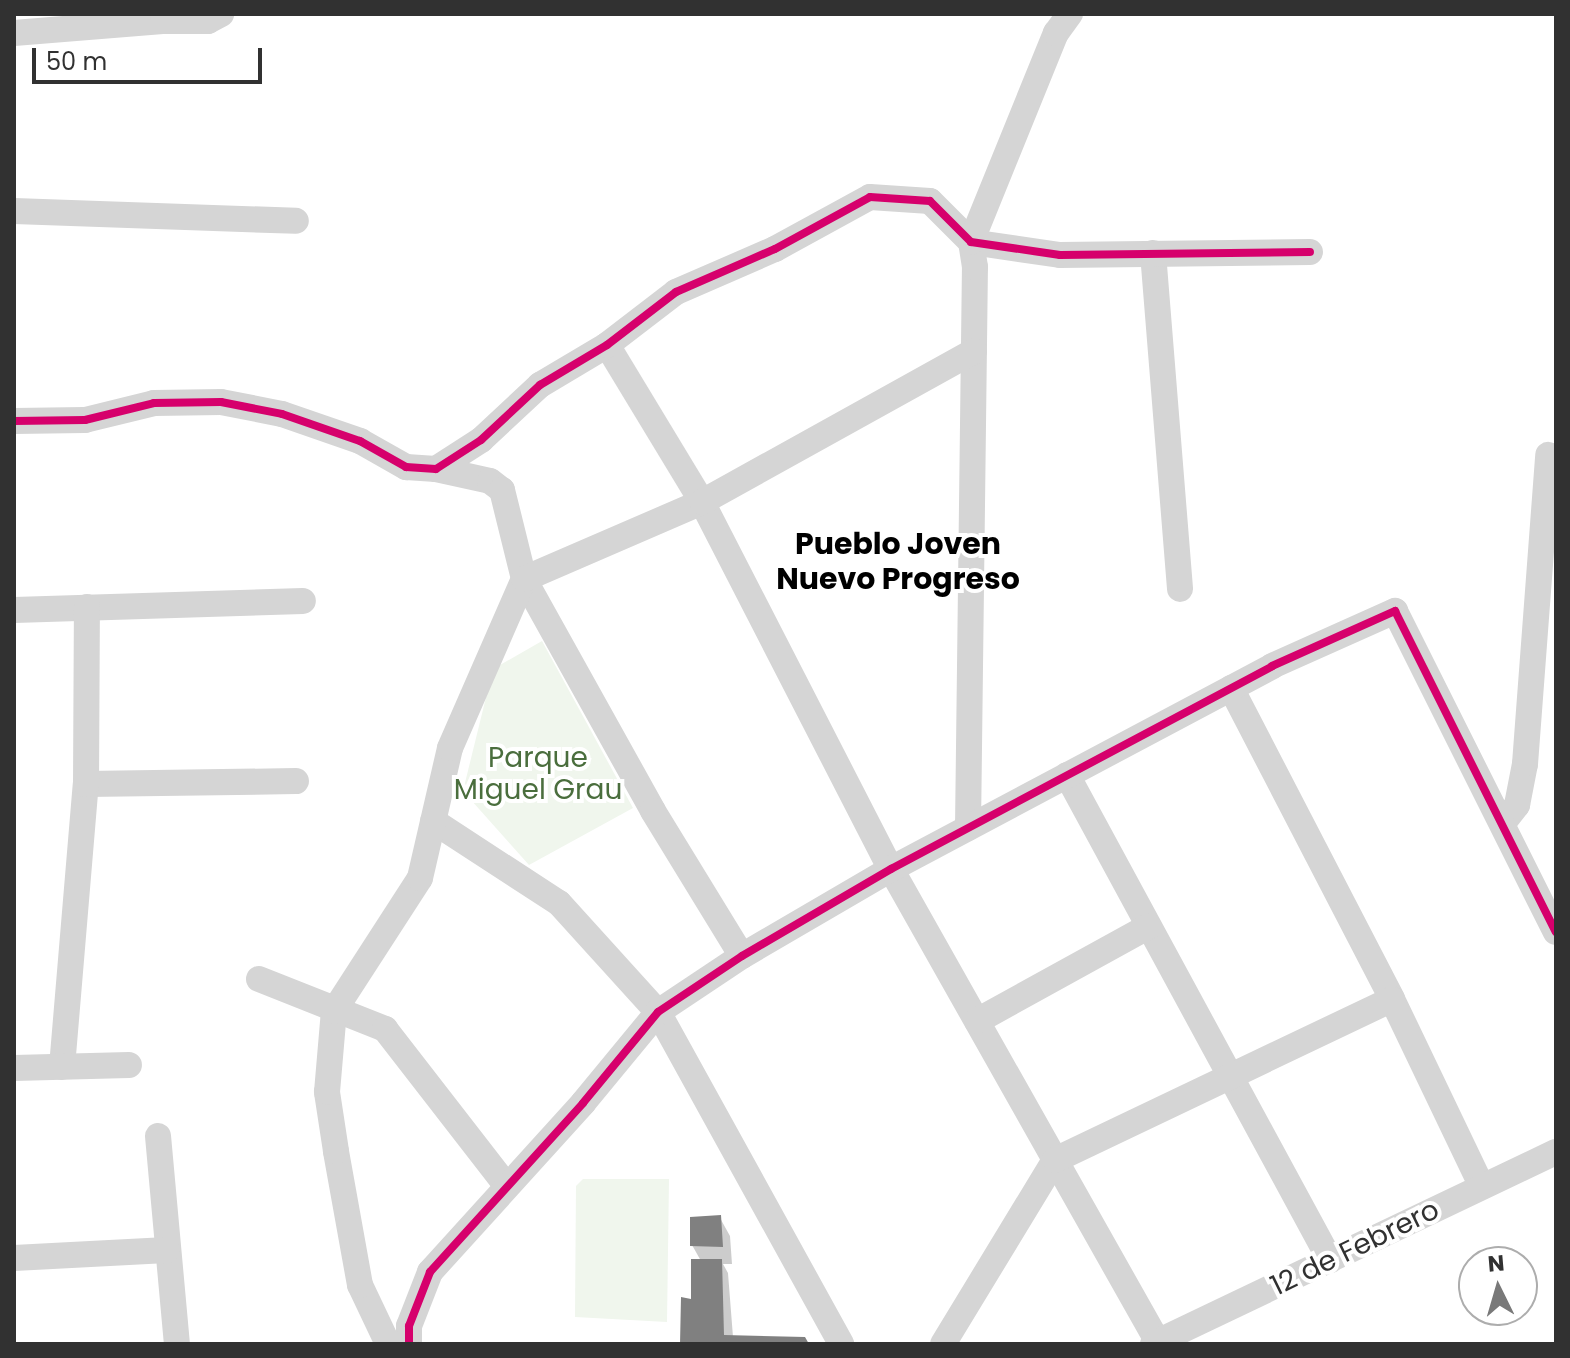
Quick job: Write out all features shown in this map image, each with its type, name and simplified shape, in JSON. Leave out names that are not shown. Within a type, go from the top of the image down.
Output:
[{"type":"street","points":[[16,27],[182,17],[208,21],[221,14]]},
{"type":"street","points":[[968,828],[974,351],[971,242],[1056,33],[1070,14]]},
{"type":"street","points":[[436,469],[481,440],[540,385],[607,345],[676,292],[775,249],[870,197],[930,201],[971,242],[1060,255],[1310,252]]},
{"type":"street","points":[[14,211],[296,221]]},
{"type":"street","points":[[1153,253],[1180,589]]},
{"type":"street","points":[[607,345],[702,502],[891,869],[1157,1343]]},
{"type":"street","points":[[388,1344],[360,1285],[336,1151],[327,1092],[334,1011],[420,878],[450,748],[524,579],[702,502],[974,351]]},
{"type":"street","points":[[14,421],[85,420],[154,403],[221,402],[282,414],[360,441],[406,467],[436,469],[490,481],[502,490],[524,579],[653,811],[742,956]]},
{"type":"street","points":[[1503,823],[1517,805],[1525,764],[1548,455]]},
{"type":"street","points":[[14,610],[303,601]]},
{"type":"street","points":[[62,1067],[86,784],[87,607]]},
{"type":"street","points":[[409,1344],[409,1326],[430,1272],[658,1012],[742,956],[891,869],[1231,688],[1395,611],[1556,932]]},
{"type":"street","points":[[1231,688],[1392,999],[1482,1187]]},
{"type":"street","points":[[1067,775],[1330,1260]]},
{"type":"street","points":[[86,784],[296,781]]},
{"type":"street","points":[[433,821],[559,903],[658,1012],[841,1344]]},
{"type":"street","points":[[977,1021],[1149,926]]},
{"type":"street","points":[[259,979],[385,1029],[507,1186]]},
{"type":"street","points":[[943,1344],[1055,1160],[1231,1079],[1392,999]]},
{"type":"street","points":[[14,1068],[129,1065]]},
{"type":"street","points":[[158,1136],[177,1344]]},
{"type":"street","name":"12 de Febrero","points":[[1157,1343],[1556,1152]]},
{"type":"street","points":[[14,1258],[167,1250]]},
{"type":"green space","name":"Parque Miguel Grau","points":[[542,641],[633,808],[529,865],[463,791],[493,669]]},
{"type":"green space","points":[[583,1179],[669,1179],[667,1322],[575,1317],[576,1186]]},
{"type":"building","points":[[721,1215],[723,1247],[690,1246],[690,1217]]},
{"type":"building","points":[[691,1259],[722,1259],[724,1335],[805,1337],[809,1344],[680,1344],[681,1297],[691,1299]]},
{"type":"cycle path","points":[[14,421],[85,420],[154,403],[221,402],[282,414],[360,441],[406,467],[436,469],[481,440],[540,385],[607,345],[676,292],[775,249],[870,197],[930,201],[971,242],[1060,255],[1310,252]]},
{"type":"cycle path","points":[[409,1344],[409,1326],[430,1272],[583,1103],[658,1012],[742,956],[891,869],[1272,666],[1395,611],[1556,932]]},
{"type":"district","name":"Pueblo Joven Nuevo Progreso","points":[[898,561]]}]
